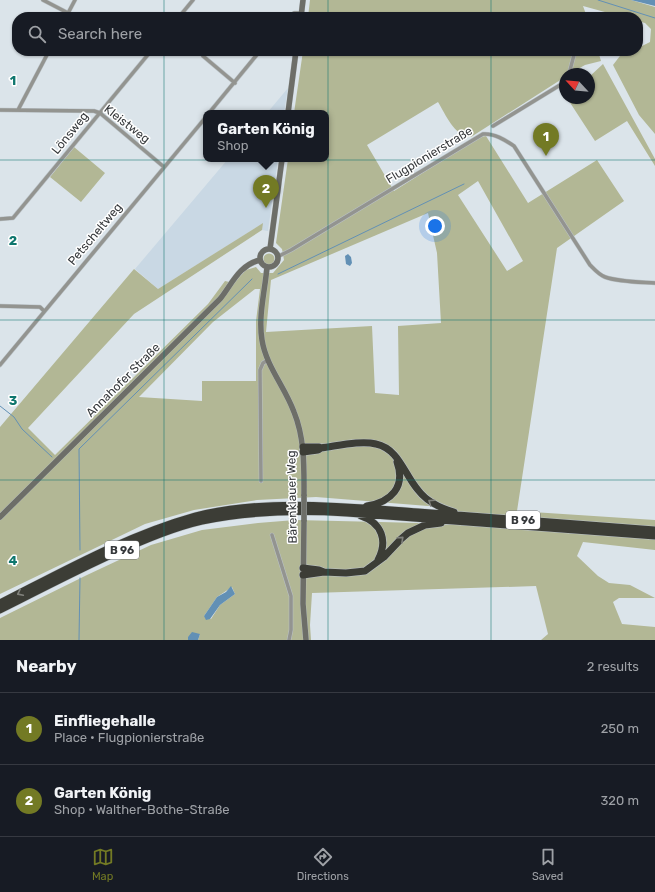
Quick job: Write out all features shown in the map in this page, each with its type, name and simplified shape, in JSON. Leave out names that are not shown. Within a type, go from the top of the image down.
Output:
[{"type":"highway","points":[[303,450],[318,446],[321,448],[365,442],[375,443],[389,450],[417,489],[430,502],[445,509],[467,516]]},
{"type":"highway","points":[[355,507],[380,503],[388,499],[393,494],[400,480],[399,465],[396,458]]},
{"type":"highway","name":"B 96","points":[[0,603],[146,532],[196,516],[252,508],[284,506],[355,507],[655,530]]},
{"type":"highway","name":"B 96","points":[[0,610],[79,570],[150,537],[200,522],[225,517],[260,513],[311,511],[347,513],[655,536]]},
{"type":"highway","points":[[347,513],[370,520],[377,526],[381,534],[383,542],[382,551],[373,566]]},
{"type":"highway","points":[[303,572],[356,573],[369,570],[401,539],[417,528],[434,523],[459,521]]},
{"type":"street","points":[[43,0],[62,12]]},
{"type":"street","points":[[69,12],[75,0]]},
{"type":"street","points":[[183,12],[193,0]]},
{"type":"street","points":[[301,12],[303,0]]},
{"type":"street","points":[[18,110],[46,56]]},
{"type":"street","name":"Lönsweg","points":[[0,219],[13,218],[147,56]]},
{"type":"street","points":[[203,56],[234,83]]},
{"type":"street","points":[[212,110],[256,56]]},
{"type":"street","points":[[288,110],[295,56]]},
{"type":"street","points":[[571,68],[574,56]]},
{"type":"street","points":[[493,126],[559,86]]},
{"type":"street","name":"Kleistweg","points":[[0,110],[100,112],[164,167]]},
{"type":"street","name":"Petscheltweg","points":[[0,364],[203,121]]},
{"type":"street","name":"Flugpionierstraße","points":[[277,257],[318,234],[483,134],[487,134],[505,140],[514,146],[590,265],[596,271],[603,276],[613,279],[655,283]]},
{"type":"street","points":[[270,249],[282,162]]},
{"type":"street","points":[[270,249],[275,252],[277,257],[275,264],[267,267],[263,265],[260,260],[262,252],[270,249]]},
{"type":"street","name":"Annahofer Straße","points":[[0,517],[220,299],[238,273],[245,266],[260,260]]},
{"type":"street","name":"Bärenklauer Weg","points":[[267,267],[261,327],[262,341],[268,360],[295,413],[303,450],[303,604],[306,640]]},
{"type":"street","points":[[0,306],[40,307],[44,311]]},
{"type":"street","points":[[261,481],[260,370],[263,363],[268,360]]},
{"type":"street","name":"Bärenklauer Weg","points":[[272,535],[291,596],[291,630],[289,640]]},
{"type":"shaded area","points":[[288,88],[284,110],[270,110]]},
{"type":"shaded area","points":[[225,162],[278,162],[268,231],[262,230],[262,224],[158,289],[135,269]]},
{"type":"green space","points":[[310,0],[631,0],[655,7],[655,134],[639,115],[613,65],[620,56],[643,56],[643,46],[650,42],[651,29],[643,22],[643,12],[605,12],[583,6],[585,12],[309,12]]},
{"type":"green space","points":[[302,56],[600,56],[601,61],[580,68],[559,68],[559,81],[471,137],[465,136],[455,129],[447,119],[438,102],[367,145],[394,191],[479,137],[486,136],[528,203],[597,160],[624,201],[557,248],[517,511],[655,520],[655,550],[583,542],[577,556],[598,576],[609,583],[630,585],[655,598],[619,598],[613,602],[622,624],[655,627],[655,640],[541,640],[548,634],[536,586],[312,593],[310,625],[311,640],[198,640],[200,634],[188,637],[188,640],[0,640],[0,618],[151,545],[202,530],[295,520],[417,523],[442,526],[444,505],[428,506],[316,497],[257,500],[194,510],[145,524],[0,594],[0,427],[134,269],[158,289],[263,223],[262,230],[134,314],[28,428],[55,455],[208,304],[225,281],[234,283],[246,270],[256,267],[261,273],[273,273],[284,260],[282,249],[276,243],[288,162],[329,162],[329,110],[294,110]],"holes":[[[478,181],[523,261],[507,271],[458,195]],[[428,213],[437,253],[441,323],[398,326],[399,395],[375,393],[372,326],[266,332],[271,280]],[[255,289],[260,289],[256,321],[256,381],[202,381],[202,401],[139,397],[213,322]],[[232,587],[235,594],[220,605],[211,619],[204,616],[217,597]]]},
{"type":"green space","points":[[603,64],[655,159],[655,166],[627,121],[595,141],[571,104],[595,104],[595,71]]},
{"type":"green space","points":[[74,147],[105,173],[81,202],[50,177]]},
{"type":"green space","points":[[267,254],[271,254],[273,255],[273,263],[267,264],[264,261],[264,257]]},
{"type":"water","points":[[631,0],[655,0],[655,6]]},
{"type":"water","points":[[348,254],[351,257],[352,263],[350,266],[346,264],[345,256]]},
{"type":"water","points":[[231,586],[235,594],[220,605],[210,619],[206,620],[204,616],[217,597],[226,592]]},
{"type":"water","points":[[192,632],[200,634],[198,640],[188,640],[188,637]]},
{"type":"waterway","points":[[598,0],[636,12]]},
{"type":"waterway","points":[[643,14],[655,18]]},
{"type":"waterway","points":[[278,274],[464,184]]},
{"type":"waterway","points":[[80,550],[79,449],[252,279]]},
{"type":"waterway","points":[[0,406],[14,417],[22,429],[52,457]]},
{"type":"waterway","points":[[79,640],[80,578]]},
{"type":"place","name":"Einfliegehalle","points":[[546,156]]},
{"type":"place","name":"Garten König","points":[[266,208]]}]
